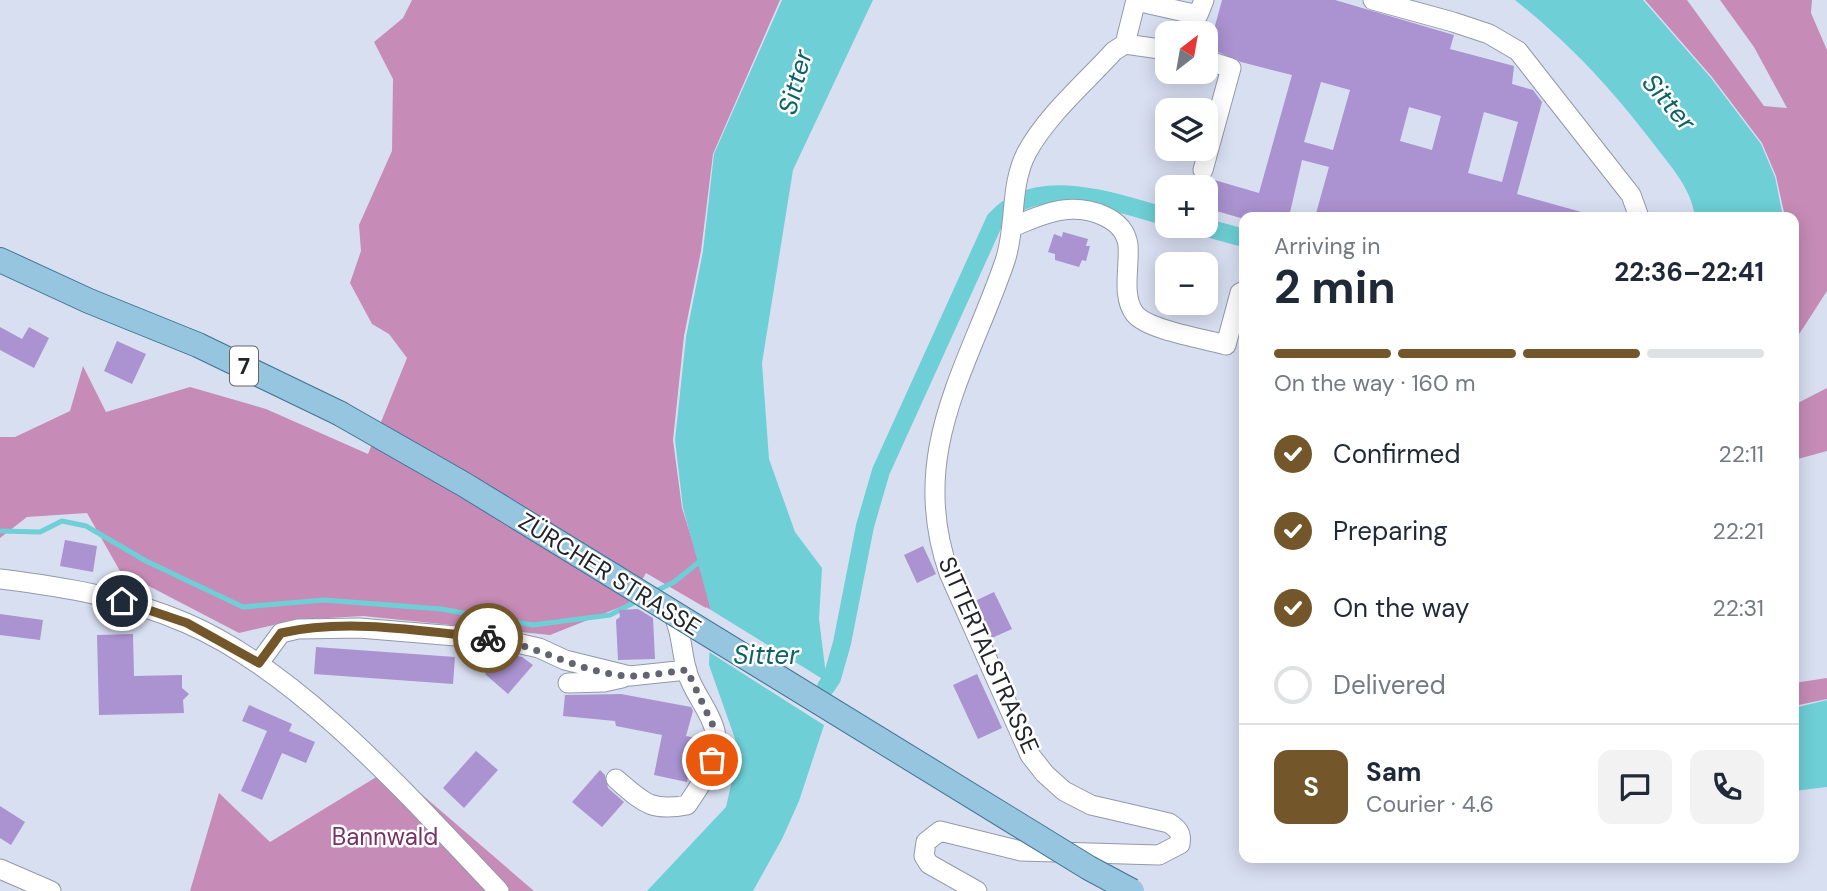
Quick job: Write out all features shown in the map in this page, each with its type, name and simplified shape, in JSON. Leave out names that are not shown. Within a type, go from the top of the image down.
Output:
[{"type":"main road","name":"ZÜRCHER STRASSE","points":[[0,244],[148,322],[339,414],[455,478],[1077,861],[1132,891]]},
{"type":"main road","name":"ZÜRCHER STRASSE","points":[[0,260],[89,301],[148,322]]},
{"type":"street","points":[[1155,48],[1125,44],[1136,0],[1198,16]]},
{"type":"street","points":[[1373,0],[1489,34],[1518,51],[1631,195],[1637,212]]},
{"type":"street","name":"SITTERTALSTRASSE","points":[[977,891],[929,864],[925,856],[926,842],[940,831],[1021,851],[1159,855],[1175,849],[1181,836],[1168,823],[1091,805],[1065,791],[1045,774],[1030,755],[941,550],[936,513],[941,432],[953,388],[1004,261],[1021,167],[1037,137],[1114,51],[1125,44]]},
{"type":"street","points":[[1203,170],[1231,68],[1218,64]]},
{"type":"street","points":[[1012,222],[1061,210],[1079,209],[1112,219],[1125,235],[1129,302],[1135,314],[1157,326],[1226,345],[1239,297]]},
{"type":"street","points":[[0,579],[98,594],[155,611],[187,623],[259,663],[334,726],[499,891]]},
{"type":"street","points":[[616,779],[652,807],[665,809],[687,805],[702,784],[712,760],[716,732],[687,670],[679,624],[664,598]]},
{"type":"street","points":[[259,663],[281,633],[298,629],[359,628],[504,640],[539,648],[565,660],[630,676]]},
{"type":"street","points":[[568,683],[604,682],[630,676],[687,670]]},
{"type":"street","points":[[0,869],[51,891]]},
{"type":"green space","points":[[412,0],[780,0],[713,154],[701,251],[684,336],[673,440],[682,508],[703,574],[711,611],[646,573],[628,604],[550,635],[363,616],[296,620],[239,633],[120,571],[87,513],[27,517],[0,538],[0,437],[15,437],[70,411],[83,366],[106,412],[190,387],[266,409],[368,454],[407,358],[389,334],[372,324],[350,283],[361,251],[359,225],[392,151],[393,79],[374,42],[403,18]]},
{"type":"green space","points":[[1645,0],[1687,0],[1764,106],[1787,108],[1754,47],[1720,0],[1812,0],[1811,13],[1827,50],[1827,291],[1799,334],[1799,212],[1784,212],[1776,176],[1762,143],[1712,77]]},
{"type":"green space","points":[[1827,388],[1827,451],[1799,459],[1799,402]]},
{"type":"green space","points":[[1827,678],[1827,699],[1799,705],[1799,682]]},
{"type":"green space","name":"Bannwald","points":[[391,768],[534,891],[190,891],[219,793],[270,842]]},
{"type":"water","name":"Sitter","points":[[782,0],[873,0],[793,170],[762,363],[769,459],[795,532],[822,568],[819,619],[830,707],[799,801],[782,839],[753,891],[647,891],[726,807],[739,750],[709,665],[711,611],[683,508],[675,440],[686,337],[703,251],[714,154]]},
{"type":"water","name":"Sitter","points":[[1515,0],[1643,0],[1711,78],[1761,144],[1775,177],[1782,212],[1694,212],[1679,177],[1621,103],[1535,16]]},
{"type":"water","points":[[1827,700],[1827,787],[1799,790],[1799,707]]},
{"type":"pier","points":[[706,607],[829,683],[834,707],[827,727],[706,650]]},
{"type":"building","points":[[1222,0],[1335,0],[1454,35],[1450,49],[1514,66],[1512,84],[1533,90],[1542,102],[1517,194],[1581,212],[1316,212],[1329,167],[1302,160],[1290,212],[1239,212],[1239,218],[1218,211],[1218,181],[1259,193],[1292,75],[1241,62],[1218,52],[1216,21]],"holes":[[[1321,82],[1350,90],[1333,150],[1304,142]],[[1409,107],[1441,116],[1432,150],[1400,141]],[[1484,112],[1518,122],[1502,182],[1468,173]]]},
{"type":"building","points":[[1063,232],[1088,239],[1086,246],[1090,246],[1086,261],[1082,260],[1079,267],[1055,260],[1055,254],[1048,252],[1054,234],[1062,237]]},
{"type":"building","points":[[0,327],[22,339],[29,327],[49,338],[34,368],[0,350]]},
{"type":"building","points":[[117,341],[146,354],[132,384],[104,371]]},
{"type":"building","points":[[65,540],[97,546],[93,572],[60,566]]},
{"type":"building","points":[[923,546],[936,574],[917,583],[904,555]]},
{"type":"building","points":[[994,592],[1012,629],[992,638],[975,601]]},
{"type":"building","points":[[638,609],[653,618],[655,659],[618,660],[616,620],[620,617],[619,610]]},
{"type":"building","points":[[0,614],[43,620],[40,640],[0,635]]},
{"type":"building","points":[[133,634],[134,676],[182,675],[182,688],[189,694],[183,700],[184,713],[99,715],[97,635]]},
{"type":"building","points":[[316,647],[455,657],[453,684],[314,674]]},
{"type":"building","points":[[504,653],[522,657],[533,665],[508,694],[485,674]]},
{"type":"building","points":[[977,674],[1002,728],[978,739],[953,685]]},
{"type":"building","points":[[621,694],[691,707],[693,711],[686,736],[696,738],[687,782],[654,775],[662,735],[616,726],[615,721],[563,716],[565,695]]},
{"type":"building","points":[[249,705],[292,724],[289,731],[315,742],[306,763],[282,753],[262,800],[241,791],[267,731],[242,721]]},
{"type":"building","points":[[476,751],[498,770],[464,808],[443,788]]},
{"type":"building","points":[[600,770],[605,775],[608,788],[624,802],[602,827],[572,802]]},
{"type":"building","points":[[0,806],[25,822],[11,845],[0,838]]},
{"type":"waterway","points":[[826,687],[832,678],[842,643],[865,526],[881,471],[995,220],[1012,206],[1032,197],[1054,194],[1101,199],[1155,214]]},
{"type":"waterway","points":[[1218,231],[1239,237]]},
{"type":"waterway","points":[[0,531],[40,532],[62,521],[86,526],[146,561],[243,607],[324,600],[441,609],[533,625],[610,615],[637,601]]},
{"type":"waterway","points":[[652,593],[674,582],[699,562]]},
{"type":"way so far","points":[[488,638],[539,648],[565,660],[630,676],[687,670],[692,687],[716,732],[712,760]]},
{"type":"route","points":[[122,601],[187,623],[259,663],[281,633],[298,629],[381,629],[488,638]]}]
